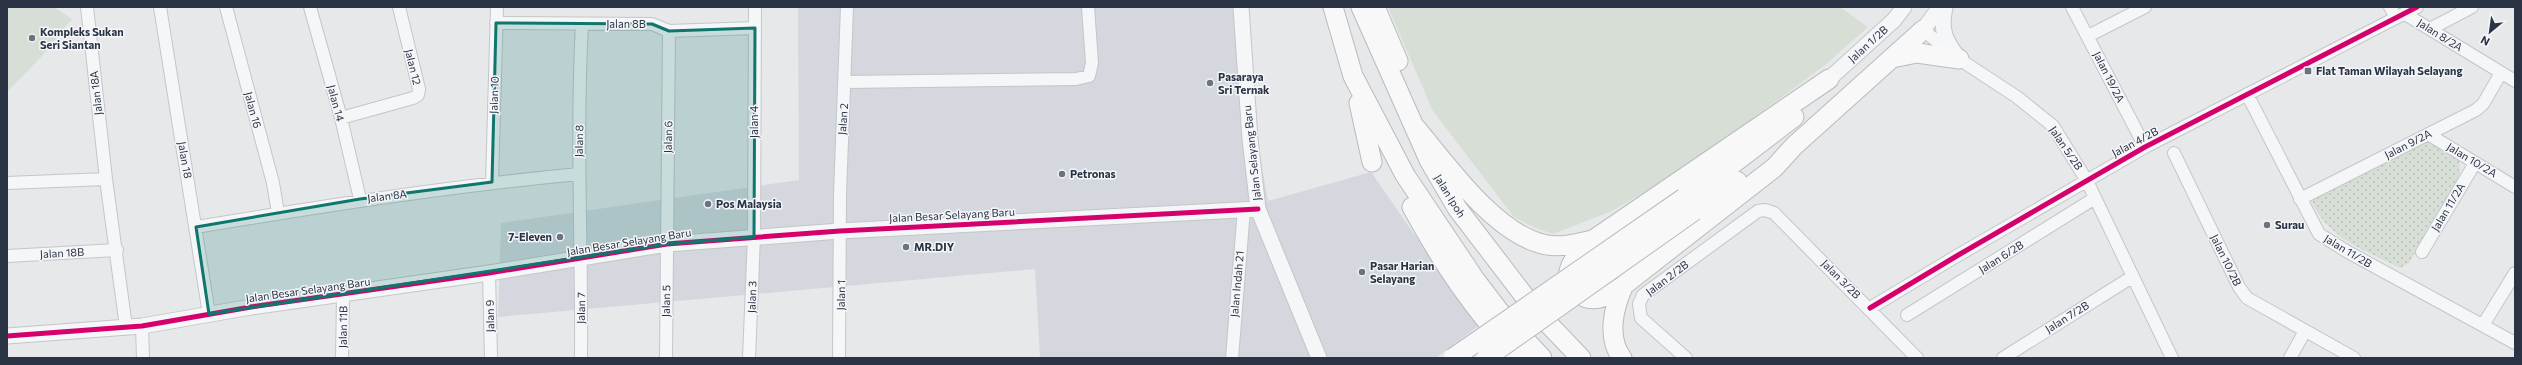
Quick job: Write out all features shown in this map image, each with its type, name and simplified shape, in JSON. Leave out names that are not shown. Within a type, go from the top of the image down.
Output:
[{"type":"highway","points":[[1333,7],[1354,76],[1372,162]]},
{"type":"highway","name":"Jalan Ipoh","points":[[1361,7],[1369,28],[1416,128],[1429,160],[1440,180],[1476,235],[1535,310],[1582,358]]},
{"type":"highway","points":[[1375,7],[1408,82]]},
{"type":"highway","points":[[1829,79],[1593,240],[1574,260],[1568,280],[1571,288],[1580,295],[1590,299],[1600,298],[1612,294],[1775,167],[1794,146],[1923,30]]},
{"type":"highway","points":[[1892,58],[1917,53],[1959,59]]},
{"type":"highway","points":[[1354,76],[1372,114],[1404,192],[1435,249],[1480,316],[1519,358]]},
{"type":"highway","points":[[1486,358],[1689,205],[1730,166],[1794,118],[1829,79]]},
{"type":"highway","points":[[1372,114],[1405,175],[1445,236],[1502,315],[1542,358]]},
{"type":"highway","points":[[1416,128],[1504,225],[1540,244],[1575,244],[1593,240]]},
{"type":"highway","points":[[1453,358],[1689,205],[1794,146]]},
{"type":"highway","points":[[1622,358],[1614,338],[1613,319],[1617,300],[1624,285]]},
{"type":"street","name":"Jalan 18A","points":[[87,7],[106,179],[117,250],[126,327]]},
{"type":"street","name":"Jalan 18","points":[[160,7],[209,314]]},
{"type":"street","name":"Jalan 16","points":[[226,7],[272,182],[278,213]]},
{"type":"street","name":"Jalan 14","points":[[310,7],[341,118],[360,199]]},
{"type":"street","name":"Jalan 12","points":[[341,118],[413,98],[418,95],[419,89],[399,7]]},
{"type":"street","name":"Jalan 10","points":[[492,182],[497,7]]},
{"type":"street","name":"Jalan 4","points":[[754,237],[755,7]]},
{"type":"street","name":"Jalan 2","points":[[840,231],[848,7]]},
{"type":"street","points":[[845,82],[1076,79],[1089,76],[1092,63],[1088,7]]},
{"type":"street","name":"Jalan Selayang Baru","points":[[1241,7],[1250,139],[1251,209],[1319,358]]},
{"type":"street","name":"Jalan 1/2B","points":[[1829,79],[1894,20],[1904,7]]},
{"type":"street","points":[[1923,30],[1930,7]]},
{"type":"street","points":[[1923,30],[1940,7]]},
{"type":"street","points":[[1945,7],[1943,18],[1944,38],[1959,59]]},
{"type":"street","name":"Jalan 19/2A","points":[[2072,7],[2145,148]]},
{"type":"street","points":[[2088,36],[2145,7]]},
{"type":"street","points":[[2390,7],[2401,16]]},
{"type":"street","name":"Jalan 4/2B","points":[[1870,308],[2145,148],[2417,7]]},
{"type":"street","points":[[2430,29],[2472,7]]},
{"type":"street","name":"Jalan 8/2A","points":[[2401,16],[2430,29],[2515,81]]},
{"type":"street","name":"Jalan 8B","points":[[496,22],[652,24],[669,31],[755,28]]},
{"type":"street","name":"Jalan 8","points":[[582,24],[579,174],[582,259]]},
{"type":"street","name":"Jalan 5/2B","points":[[1923,30],[1959,59],[2017,97],[2053,126],[2096,198],[2132,277],[2172,358]]},
{"type":"street","name":"Jalan 6","points":[[667,244],[669,31]]},
{"type":"street","name":"Jalan 9/2A","points":[[2300,199],[2428,134],[2483,104],[2502,73]]},
{"type":"street","name":"Jalan 11/2B","points":[[2247,94],[2319,234],[2332,243],[2515,343]]},
{"type":"street","name":"Jalan 10/2A","points":[[2428,134],[2515,187]]},
{"type":"street","name":"Jalan 10/2B","points":[[2174,153],[2239,287],[2247,298],[2354,358]]},
{"type":"street","name":"Jalan 11/2A","points":[[2422,252],[2475,163]]},
{"type":"street","name":"Jalan 8A","points":[[196,227],[360,199],[492,182],[579,174]]},
{"type":"street","points":[[7,183],[106,179]]},
{"type":"street","name":"Jalan 6/2B","points":[[1907,315],[2096,198]]},
{"type":"street","name":"Jalan Besar Selayang Baru","points":[[7,336],[142,326],[209,314],[489,274],[667,244],[840,231],[1251,209]]},
{"type":"street","name":"Jalan Indah 21","points":[[1232,358],[1251,209]]},
{"type":"street","name":"Jalan 3/2B","points":[[1758,211],[1765,210],[1774,213],[1870,308],[1917,358]]},
{"type":"street","name":"Jalan 2/2B","points":[[1686,358],[1641,318],[1638,304],[1643,295],[1758,211]]},
{"type":"street","name":"Jalan 1","points":[[839,358],[840,231]]},
{"type":"street","name":"Jalan 3","points":[[750,358],[754,237]]},
{"type":"street","name":"Jalan 5","points":[[666,358],[667,244]]},
{"type":"street","name":"Jalan 18B","points":[[7,256],[117,250]]},
{"type":"street","name":"Jalan 7","points":[[581,358],[582,259]]},
{"type":"street","points":[[2483,325],[2515,273]]},
{"type":"street","name":"Jalan 9","points":[[489,274],[491,358]]},
{"type":"street","name":"Jalan 7/2B","points":[[2003,358],[2132,277]]},
{"type":"street","name":"Jalan 11B","points":[[342,358],[343,295]]},
{"type":"street","points":[[142,326],[143,358]]},
{"type":"street","points":[[2290,358],[2305,331]]},
{"type":"highlighted area","points":[[496,23],[652,24],[669,31],[755,28],[754,237],[667,244],[209,314],[196,227],[360,199],[492,182]]},
{"type":"shaded area","name":"Kompleks Sukan Seri Siantan","points":[[7,7],[54,7],[72,19],[41,57],[7,92]]},
{"type":"shaded area","points":[[798,7],[1246,7],[1253,116],[1268,201],[1371,172],[1478,326],[1436,358],[1040,358],[1035,269],[498,317],[501,223],[799,180]]},
{"type":"shaded area","points":[[1388,7],[1840,7],[1868,27],[1825,65],[1689,166],[1612,211],[1553,234],[1533,227],[1514,217],[1433,111]]},
{"type":"shaded area","points":[[2427,142],[2435,144],[2459,160],[2460,174],[2409,263],[2400,268],[2350,243],[2339,235],[2320,216],[2312,203],[2314,197]]},
{"type":"cycle path","points":[[1870,308],[2145,147],[2417,7]]},
{"type":"cycle path","points":[[7,336],[142,326],[251,307],[489,273],[667,244],[840,231],[1258,209]]},
{"type":"place","name":"Kompleks Sukan Seri Siantan","points":[[32,38]]},
{"type":"place","name":"Flat Taman Wilayah Selayang","points":[[2308,71]]},
{"type":"place","name":"Pasaraya Sri Ternak","points":[[1210,83]]},
{"type":"place","name":"Petronas","points":[[1062,174]]},
{"type":"place","name":"Pos Malaysia","points":[[708,204]]},
{"type":"place","name":"Surau","points":[[2267,225]]},
{"type":"place","name":"7-Eleven","points":[[560,237]]},
{"type":"place","name":"MR.DIY","points":[[906,247]]},
{"type":"place","name":"Pasar Harian Selayang","points":[[1362,272]]}]
